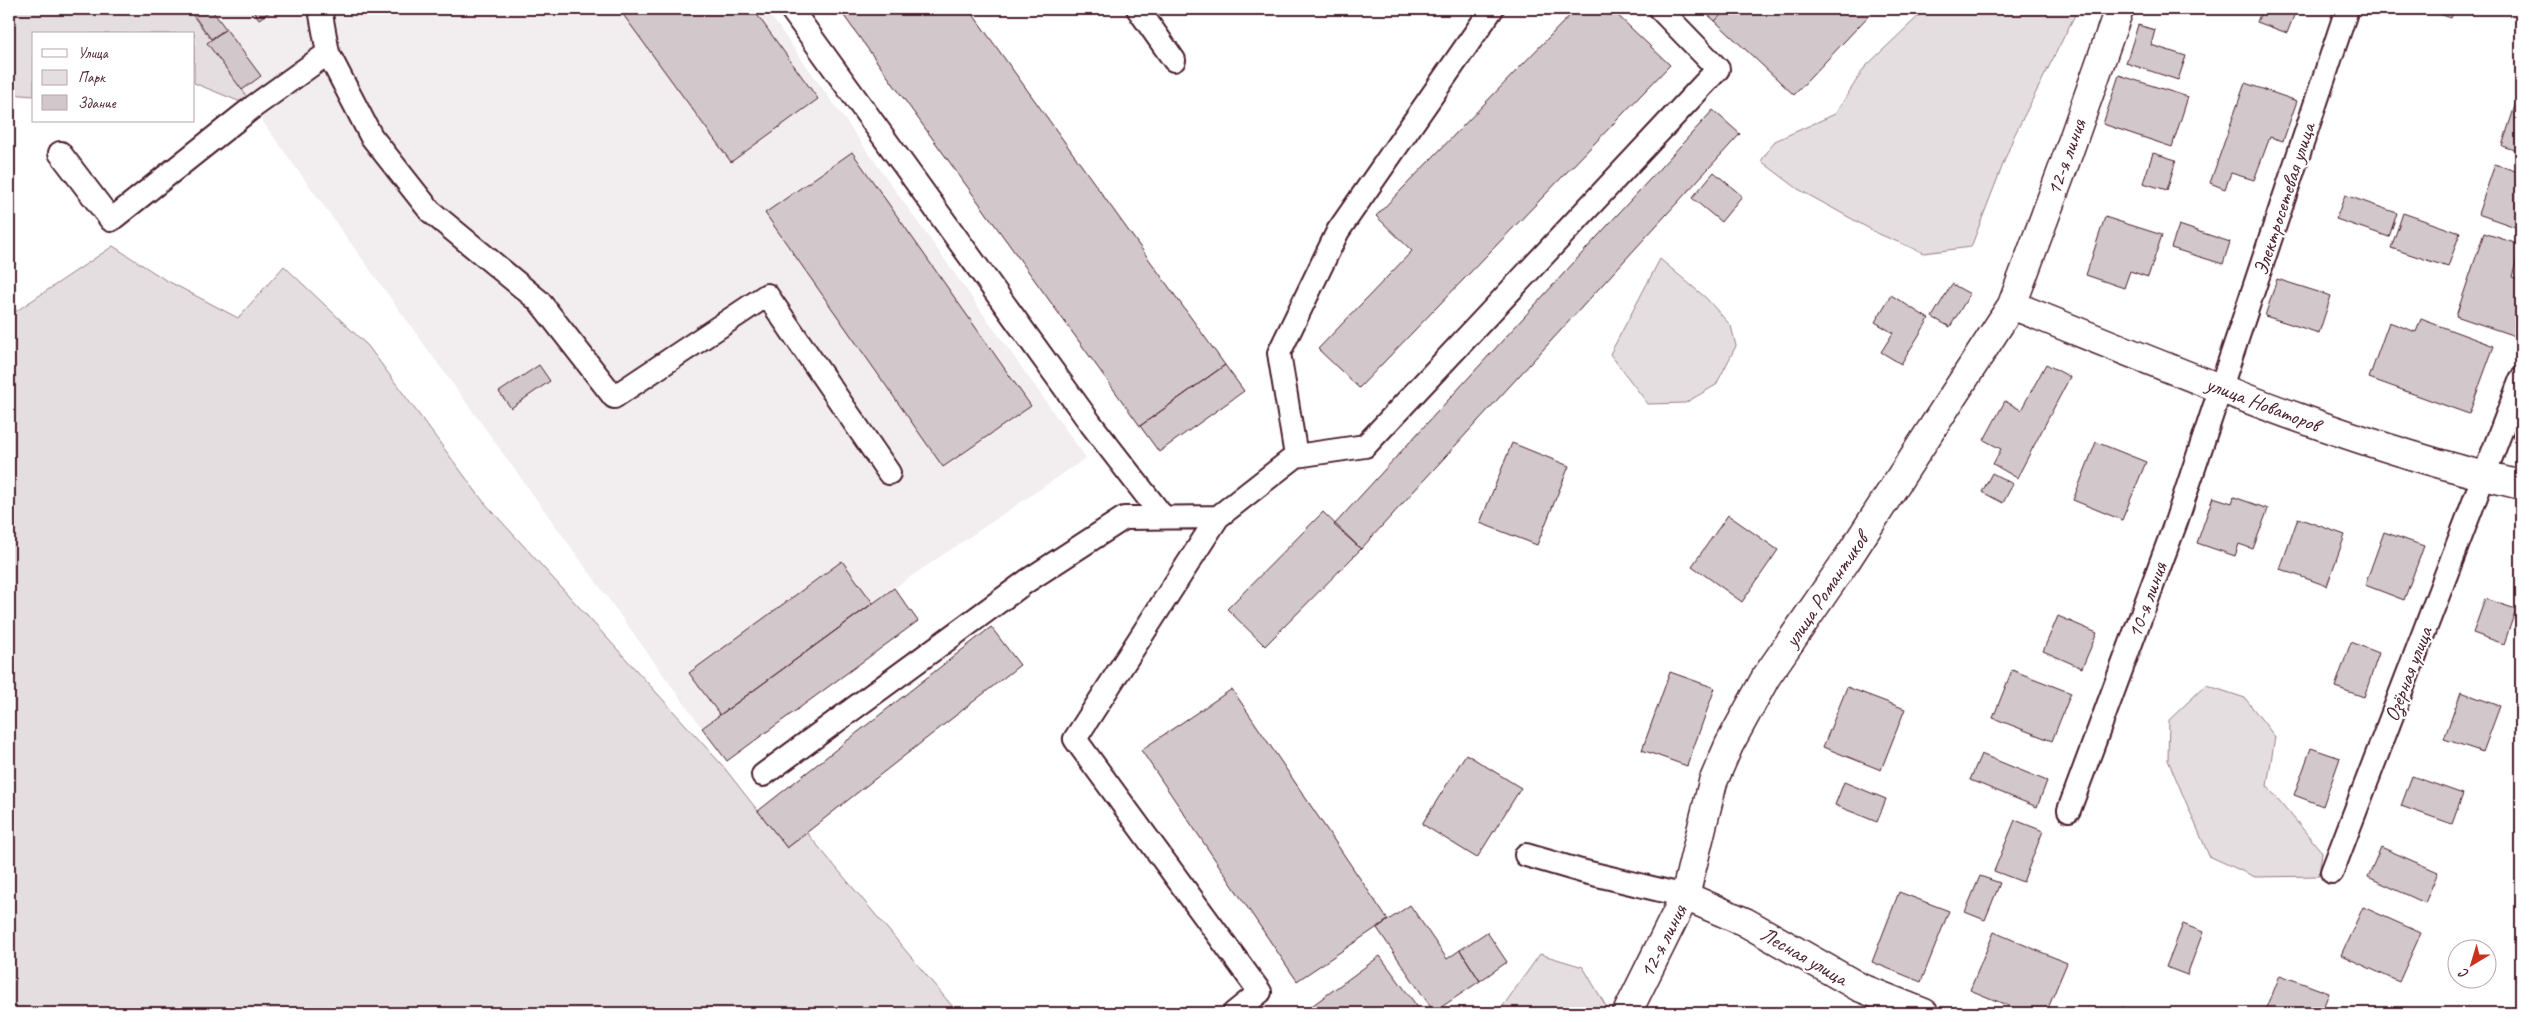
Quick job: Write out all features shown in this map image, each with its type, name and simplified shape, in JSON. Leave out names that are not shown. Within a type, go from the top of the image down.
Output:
[{"type":"street","name":"12-я линия","points":[[2012,305],[2119,9]]},
{"type":"street","name":"улица Новаторов","points":[[2012,305],[2219,388],[2361,440],[2521,485]]},
{"type":"street","name":"улица Романтиков","points":[[1685,896],[1712,782],[1766,677],[1846,561],[2012,305]]},
{"type":"street","name":"12-я линия","points":[[1626,1013],[1685,896]]},
{"type":"street","name":"Лесная улица","points":[[1685,896],[1745,922],[1859,987],[1924,1013]]},
{"type":"lane","points":[[320,9],[328,53],[371,136],[430,210],[539,301],[614,397],[767,295],[889,473]]},
{"type":"lane","points":[[791,9],[1091,424],[1163,517]]},
{"type":"lane","points":[[1138,9],[1174,60]]},
{"type":"lane","points":[[1296,456],[1279,353],[1338,231],[1492,9]]},
{"type":"lane","points":[[1234,1013],[1260,992],[1075,739],[1218,517],[1296,456],[1365,446],[1718,69],[1660,9]]},
{"type":"lane","name":"Электросетевая улица","points":[[2219,388],[2347,9]]},
{"type":"lane","points":[[60,153],[111,220],[253,107],[328,53]]},
{"type":"lane","name":"Озёрная улица","points":[[2332,872],[2521,380]]},
{"type":"lane","name":"10-я линия","points":[[2069,810],[2176,522],[2219,388]]},
{"type":"lane","points":[[763,775],[1027,581],[1124,518],[1218,517]]},
{"type":"lane","points":[[1526,855],[1581,871],[1685,896]]},
{"type":"shaded area","points":[[181,9],[766,9],[1086,458],[894,588],[702,728]]},
{"type":"green space","points":[[9,9],[187,9],[211,39],[253,107],[195,83],[195,32],[32,32],[32,96],[9,94]]},
{"type":"green space","points":[[1926,9],[2078,9],[2014,136],[1971,247],[1924,253],[1879,234],[1798,189],[1761,161],[1775,141],[1835,114],[1865,67]]},
{"type":"green space","points":[[113,246],[164,279],[238,318],[284,266],[368,346],[483,501],[722,765],[787,848],[807,833],[958,1013],[9,1013],[9,316]]},
{"type":"green space","points":[[1660,259],[1706,298],[1731,326],[1736,346],[1716,385],[1685,403],[1648,404],[1610,354]]},
{"type":"green space","points":[[2206,685],[2245,698],[2275,737],[2267,786],[2322,852],[2319,876],[2255,877],[2209,856],[2168,760],[2169,720]]},
{"type":"green space","points":[[1540,954],[1583,967],[1610,1013],[1498,1013]]},
{"type":"building","points":[[189,9],[211,9],[226,29],[211,39]]},
{"type":"building","points":[[252,9],[274,9],[259,19]]},
{"type":"building","points":[[619,9],[753,9],[818,99],[731,162]]},
{"type":"building","points":[[839,9],[969,9],[1225,365],[1140,426]]},
{"type":"building","points":[[1576,9],[1611,9],[1670,65],[1359,388],[1318,349],[1412,251],[1376,216]]},
{"type":"building","points":[[1701,9],[1727,9],[1715,21]]},
{"type":"building","points":[[1727,9],[1875,9],[1794,95],[1715,21]]},
{"type":"building","points":[[2262,9],[2283,9],[2295,13],[2287,33],[2257,22]]},
{"type":"building","points":[[2426,9],[2455,9],[2451,18]]},
{"type":"building","points":[[2138,25],[2155,30],[2151,45],[2186,56],[2178,80],[2126,63]]},
{"type":"building","points":[[226,29],[261,76],[242,90],[207,43]]},
{"type":"building","points":[[2119,75],[2188,97],[2172,147],[2103,124]]},
{"type":"building","points":[[2245,83],[2297,101],[2283,141],[2270,137],[2254,180],[2231,173],[2225,189],[2210,183]]},
{"type":"building","points":[[2521,87],[2521,152],[2502,146]]},
{"type":"building","points":[[1713,110],[1740,134],[1361,549],[1334,525]]},
{"type":"building","points":[[852,152],[1031,406],[943,467],[765,213]]},
{"type":"building","points":[[2153,153],[2176,160],[2167,190],[2143,183]]},
{"type":"building","points":[[2495,164],[2521,173],[2521,229],[2478,214]]},
{"type":"building","points":[[1714,172],[1742,196],[1721,222],[1692,198]]},
{"type":"building","points":[[2345,195],[2397,213],[2389,237],[2336,219]]},
{"type":"building","points":[[2403,213],[2460,233],[2448,267],[2391,248]]},
{"type":"building","points":[[2105,217],[2162,235],[2148,277],[2130,271],[2124,288],[2086,275]]},
{"type":"building","points":[[2179,225],[2230,242],[2223,264],[2171,248]]},
{"type":"building","points":[[2484,233],[2521,245],[2512,277],[2521,280],[2521,316],[2515,336],[2456,316]]},
{"type":"building","points":[[2277,279],[2331,296],[2319,333],[2265,316]]},
{"type":"building","points":[[1952,284],[1970,294],[1950,327],[1932,317]]},
{"type":"building","points":[[1891,295],[1929,319],[1901,364],[1881,352],[1893,333],[1875,322]]},
{"type":"building","points":[[2421,319],[2494,346],[2469,414],[2369,378],[2389,322],[2416,332]]},
{"type":"building","points":[[2046,364],[2070,377],[2017,478],[1993,464],[2001,449],[1984,440],[2005,401],[2021,410]]},
{"type":"building","points":[[539,365],[550,381],[511,408],[499,392]]},
{"type":"building","points":[[1225,365],[1244,391],[1159,452],[1140,426]]},
{"type":"building","points":[[2096,442],[2146,462],[2122,520],[2073,500]]},
{"type":"building","points":[[1512,443],[1569,466],[1537,545],[1480,523]]},
{"type":"building","points":[[1992,473],[2013,484],[2003,503],[1982,492]]},
{"type":"building","points":[[2213,497],[2232,503],[2234,497],[2268,509],[2253,549],[2239,544],[2235,556],[2197,543]]},
{"type":"building","points":[[1323,512],[1361,549],[1265,646],[1227,609]]},
{"type":"building","points":[[1728,515],[1778,550],[1742,602],[1692,566]]},
{"type":"building","points":[[2298,518],[2345,535],[2327,586],[2280,569]]},
{"type":"building","points":[[2384,532],[2424,546],[2404,600],[2365,585]]},
{"type":"building","points":[[842,561],[873,603],[720,715],[689,673]]},
{"type":"building","points":[[894,588],[918,621],[727,761],[702,728]]},
{"type":"building","points":[[2485,599],[2516,609],[2504,644],[2473,633]]},
{"type":"building","points":[[2058,616],[2097,633],[2082,668],[2043,651]]},
{"type":"building","points":[[991,627],[1020,665],[787,848],[758,811]]},
{"type":"building","points":[[2351,642],[2379,653],[2364,697],[2335,687]]},
{"type":"building","points":[[2012,670],[2071,693],[2052,741],[1993,718]]},
{"type":"building","points":[[1670,672],[1715,688],[1687,766],[1642,750]]},
{"type":"building","points":[[1847,687],[1905,709],[1881,770],[1823,747]]},
{"type":"building","points":[[1232,689],[1388,920],[1297,981],[1141,750]]},
{"type":"building","points":[[2461,692],[2500,706],[2483,752],[2444,739]]},
{"type":"building","points":[[2311,748],[2340,758],[2323,806],[2294,795]]},
{"type":"building","points":[[1466,754],[1521,788],[1477,858],[1422,824]]},
{"type":"building","points":[[1981,754],[2047,781],[2037,807],[1970,780]]},
{"type":"building","points":[[2412,776],[2463,794],[2452,824],[2401,806]]},
{"type":"building","points":[[1844,782],[1886,799],[1877,822],[1835,805]]},
{"type":"building","points":[[2015,820],[2043,831],[2023,882],[1994,871]]},
{"type":"building","points":[[2381,847],[2438,872],[2425,903],[2368,877]]},
{"type":"building","points":[[1980,876],[2000,883],[1985,920],[1965,912]]},
{"type":"building","points":[[1899,892],[1949,911],[1921,982],[1872,962]]},
{"type":"building","points":[[1410,905],[1447,959],[1460,950],[1480,981],[1434,1012],[1377,928]]},
{"type":"building","points":[[2363,907],[2421,933],[2399,982],[2341,955]]},
{"type":"building","points":[[2183,924],[2203,932],[2187,975],[2166,967]]},
{"type":"building","points":[[1487,932],[1507,962],[1480,981],[1460,950]]},
{"type":"building","points":[[1994,932],[2067,963],[2046,1013],[2026,1013],[1970,990]]},
{"type":"building","points":[[1380,956],[1422,1013],[1302,1013]]},
{"type":"building","points":[[2280,975],[2329,993],[2321,1013],[2265,1013]]},
{"type":"building","points":[[2122,1007],[2139,1013],[2119,1013]]}]
